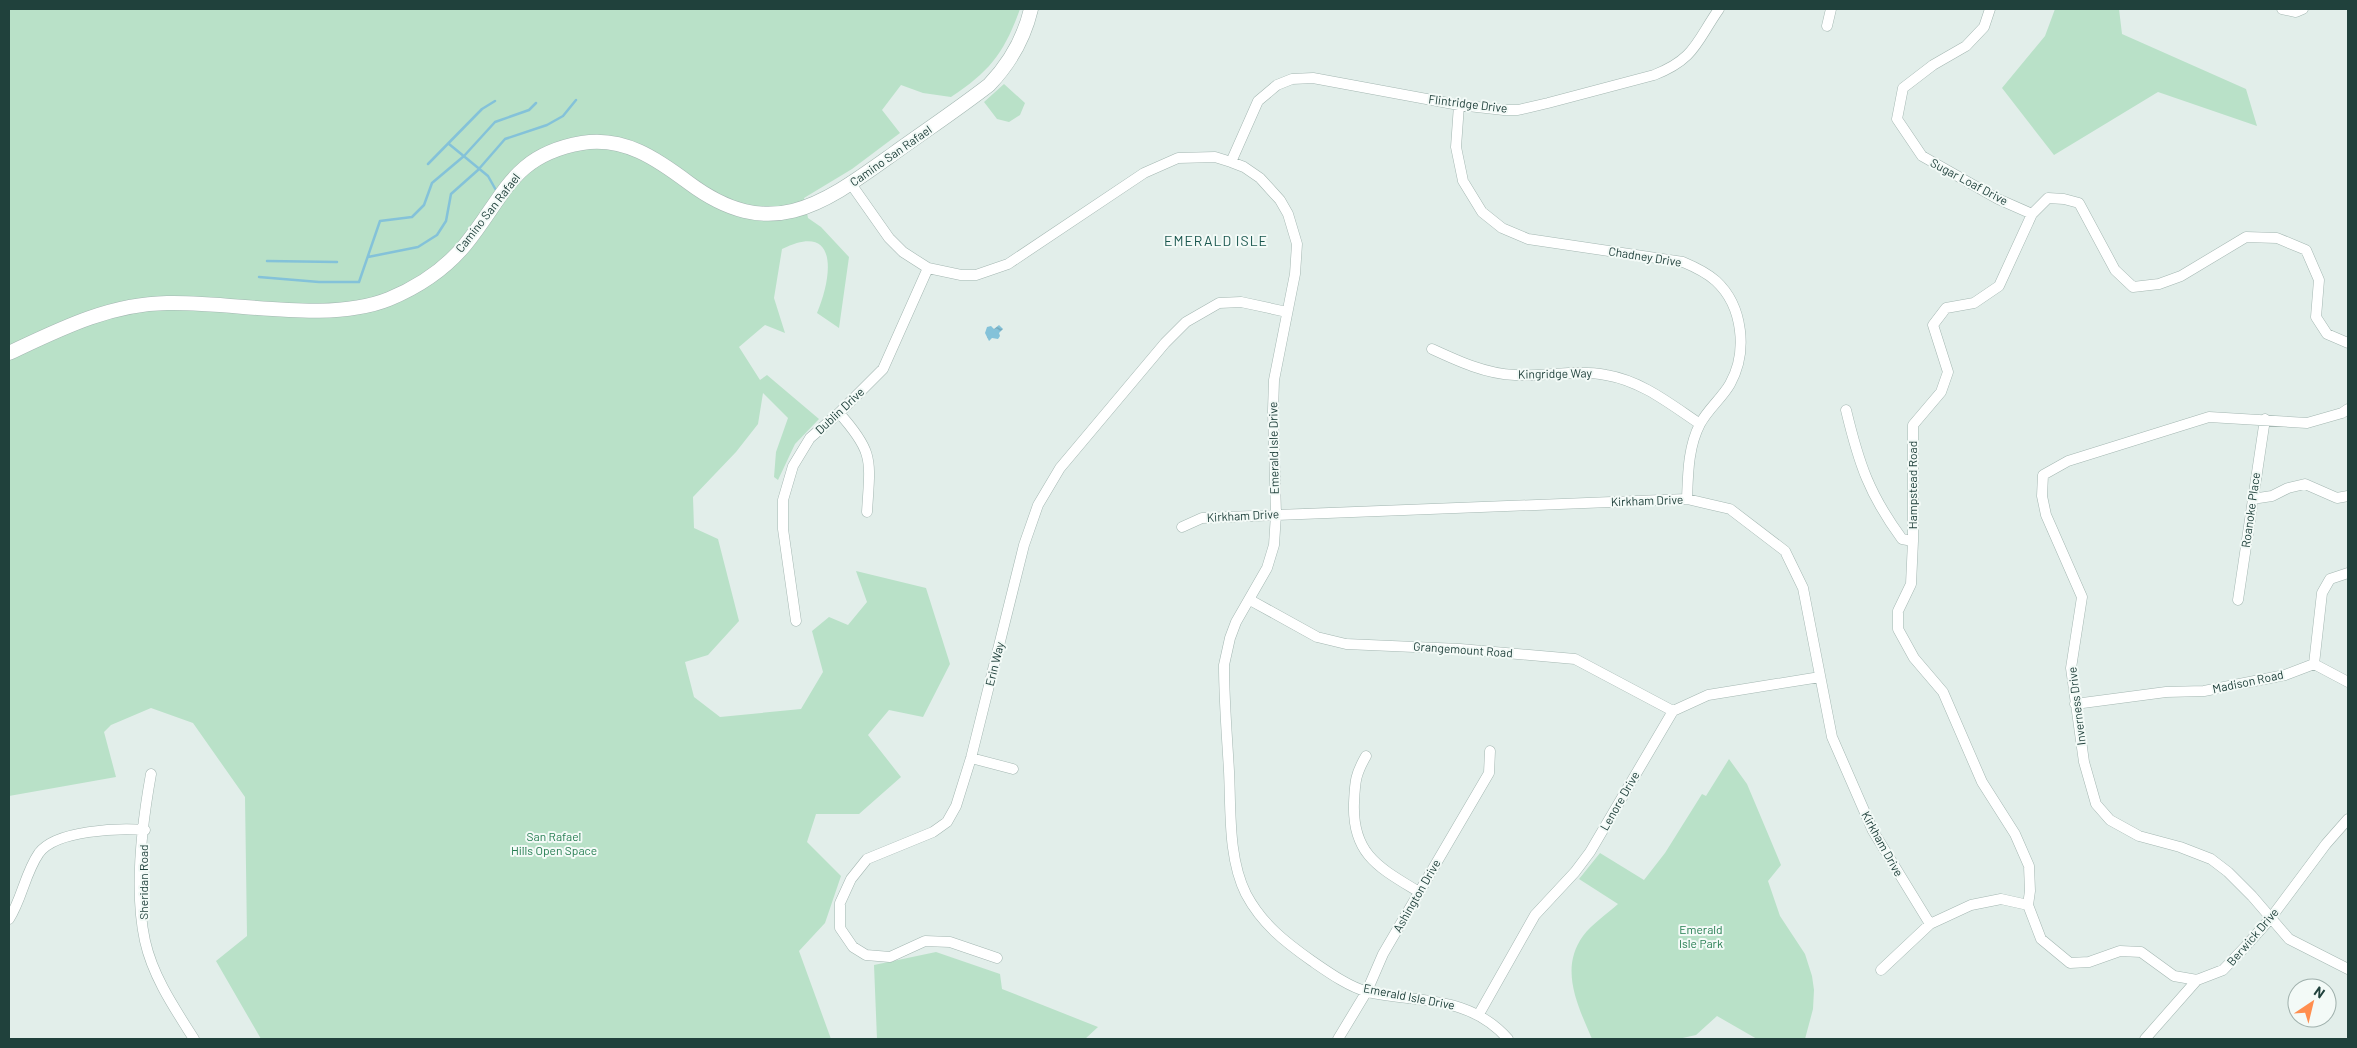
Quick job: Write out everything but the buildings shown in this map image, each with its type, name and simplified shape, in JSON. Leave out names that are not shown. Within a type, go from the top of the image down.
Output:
[{"type":"street","name":"Camino San Rafael","points":[[9,353],[100,313],[138,306],[197,303],[323,311],[366,306],[386,300],[420,284],[437,272],[466,244],[517,173],[542,155],[565,146],[588,142],[606,142],[632,148],[662,162],[717,201],[749,212],[775,213],[806,209],[851,184],[989,85],[1016,50],[1031,9]]},
{"type":"street","name":"Flintridge Drive","points":[[1231,162],[1258,101],[1277,85],[1292,79],[1313,78],[1460,105],[1518,110],[1654,75],[1669,69],[1687,58],[1719,9]]},
{"type":"street","points":[[1827,26],[1831,9]]},
{"type":"street","name":"Sugar Loaf Drive","points":[[1990,9],[1984,27],[1966,46],[1933,65],[1904,88],[1897,119],[1922,156],[1998,199],[2032,214]]},
{"type":"street","points":[[2282,9],[2296,12],[2303,9]]},
{"type":"street","name":"Chadney Drive","points":[[1460,105],[1456,148],[1463,181],[1482,212],[1502,228],[1528,239],[1683,262],[1701,270],[1717,282],[1732,304],[1741,330],[1741,348],[1738,364],[1730,384],[1700,424],[1690,453],[1687,499]]},
{"type":"street","name":"Emerald Isle Drive","points":[[851,184],[889,238],[911,259],[928,268],[961,275],[992,271],[1008,264],[1145,173],[1161,164],[1178,158],[1196,156],[1215,157],[1231,162],[1244,167],[1272,189],[1288,214],[1296,244],[1295,274],[1274,380],[1276,514],[1271,558],[1230,638],[1224,665],[1232,834],[1239,875],[1256,910],[1276,934],[1316,964],[1367,991],[1445,1003],[1480,1014],[1508,1039]]},
{"type":"street","name":"Hampstead Road","points":[[2196,980],[2174,976],[2141,952],[2120,951],[2089,962],[2070,963],[2041,939],[2028,905],[2030,891],[2029,866],[2015,834],[1982,782],[1943,692],[1914,658],[1898,629],[1898,611],[1911,584],[1913,425],[1941,392],[1948,372],[1933,325],[1946,308],[1974,303],[1999,286],[2032,214],[2048,198],[2064,199],[2079,203],[2115,270],[2133,287],[2160,284],[2181,276],[2246,237],[2276,238],[2306,250],[2319,280],[2316,317],[2327,334],[2348,343]]},
{"type":"street","name":"Dublin Drive","points":[[796,621],[783,528],[784,500],[793,466],[810,438],[839,413],[877,375],[888,360],[928,268]]},
{"type":"street","name":"Erin Way","points":[[997,958],[950,942],[925,941],[890,957],[866,955],[853,947],[840,928],[840,903],[851,879],[867,859],[933,832],[946,822],[956,806],[971,758],[1024,545],[1038,505],[1060,468],[1165,343],[1186,322],[1219,303],[1241,302],[1287,312]]},
{"type":"street","name":"Kingridge Way","points":[[1432,349],[1489,372],[1514,375],[1588,372],[1615,377],[1650,390],[1700,424]]},
{"type":"street","name":"Inverness Drive","points":[[2348,409],[2342,413],[2307,423],[2265,419],[2209,418],[2068,460],[2043,475],[2042,496],[2046,515],[2082,597],[2071,668],[2074,704],[2084,762],[2096,804],[2110,820],[2139,836],[2180,847],[2211,859],[2228,872],[2252,896],[2270,920],[2289,939],[2348,969]]},
{"type":"street","points":[[1846,410],[1858,460],[1872,492],[1902,539],[1913,541]]},
{"type":"street","points":[[839,413],[858,435],[870,464],[867,512]]},
{"type":"street","name":"Roanoke Place","points":[[2238,600],[2265,419]]},
{"type":"street","points":[[2252,499],[2272,496],[2288,488],[2305,484],[2337,498],[2348,496]]},
{"type":"street","name":"Kirkham Drive","points":[[1182,527],[1202,518],[1687,499],[1730,509],[1785,551],[1803,588],[1832,737],[1872,831],[1930,924]]},
{"type":"street","points":[[2348,573],[2330,579],[2322,593],[2314,664],[2348,682]]},
{"type":"street","name":"Grangemount Road","points":[[1250,600],[1317,637],[1346,644],[1460,649],[1575,659],[1673,711]]},
{"type":"street","name":"Madison Road","points":[[2074,704],[2166,692],[2204,691],[2285,675],[2314,664]]},
{"type":"street","points":[[1673,711],[1708,694],[1820,677]]},
{"type":"street","name":"Lenore Drive","points":[[1480,1014],[1534,915],[1575,872],[1590,852],[1673,711]]},
{"type":"street","name":"Ashington Drive","points":[[1338,1039],[1367,991],[1383,954],[1488,774],[1490,751]]},
{"type":"street","points":[[1366,756],[1356,773],[1354,821],[1358,840],[1368,856],[1380,868],[1419,892]]},
{"type":"street","points":[[971,758],[1013,769]]},
{"type":"street","name":"Sheridan Road","points":[[152,774],[145,830],[141,911],[146,942],[170,1002],[194,1039]]},
{"type":"street","name":"Berwick Drive","points":[[2145,1039],[2196,980],[2223,970],[2270,920],[2326,844],[2348,819]]},
{"type":"street","points":[[9,919],[36,859],[47,845],[76,836],[112,829],[145,830]]},
{"type":"street","points":[[1881,970],[1930,924],[1971,905],[2001,899],[2028,905]]},
{"type":"green space","name":"San Rafael Hills Open Space","points":[[9,9],[1020,9],[1008,38],[994,60],[965,88],[951,97],[923,93],[901,85],[882,110],[900,133],[852,169],[804,198],[808,218],[821,227],[849,257],[839,328],[817,313],[826,284],[828,270],[827,257],[823,247],[814,242],[801,242],[782,249],[774,298],[785,333],[765,325],[739,347],[760,380],[767,375],[819,419],[795,444],[778,480],[774,477],[776,452],[788,418],[763,393],[758,424],[736,452],[693,497],[694,528],[718,539],[739,621],[708,655],[685,662],[694,697],[720,717],[801,709],[823,672],[812,631],[829,617],[848,625],[867,602],[856,571],[926,588],[950,664],[923,717],[889,710],[868,735],[901,777],[859,814],[816,814],[807,842],[841,876],[825,923],[799,951],[831,1039],[261,1039],[216,961],[247,936],[245,797],[193,723],[151,708],[111,725],[104,732],[116,777],[9,796]]},
{"type":"green space","points":[[2055,9],[2119,9],[2122,34],[2246,89],[2257,126],[2158,92],[2054,155],[2002,88],[2045,36]]},
{"type":"green space","points":[[1004,84],[1025,103],[1020,115],[1009,122],[997,119],[984,102]]},
{"type":"green space","name":"Emerald Isle Park","points":[[1729,759],[1747,784],[1781,865],[1768,881],[1780,916],[1805,954],[1812,976],[1814,990],[1813,1009],[1805,1039],[1757,1039],[1717,1016],[1696,1035],[1678,1039],[1592,1039],[1581,1014],[1573,988],[1572,961],[1583,936],[1618,904],[1579,879],[1600,853],[1644,880],[1665,853],[1702,794],[1706,796]]},
{"type":"green space","points":[[936,952],[1000,974],[1002,989],[1098,1027],[1085,1039],[877,1039],[874,965]]},
{"type":"water","points":[[999,325],[1003,329],[999,333],[1000,336],[998,339],[992,338],[989,341],[985,333],[987,327],[991,326],[994,329]]},
{"type":"waterway","points":[[368,257],[418,247],[437,235],[446,221],[451,194],[478,170],[505,139],[547,125],[563,116],[576,100]]},
{"type":"waterway","points":[[428,164],[482,109],[495,101]]},
{"type":"waterway","points":[[259,277],[319,282],[359,282],[380,221],[412,217],[424,205],[432,183],[464,156],[495,122],[529,110],[536,103]]},
{"type":"waterway","points":[[449,144],[488,176],[497,192]]},
{"type":"waterway","points":[[267,261],[337,262]]},
{"type":"district","name":"EMERALD ISLE","points":[[1216,241]]}]
